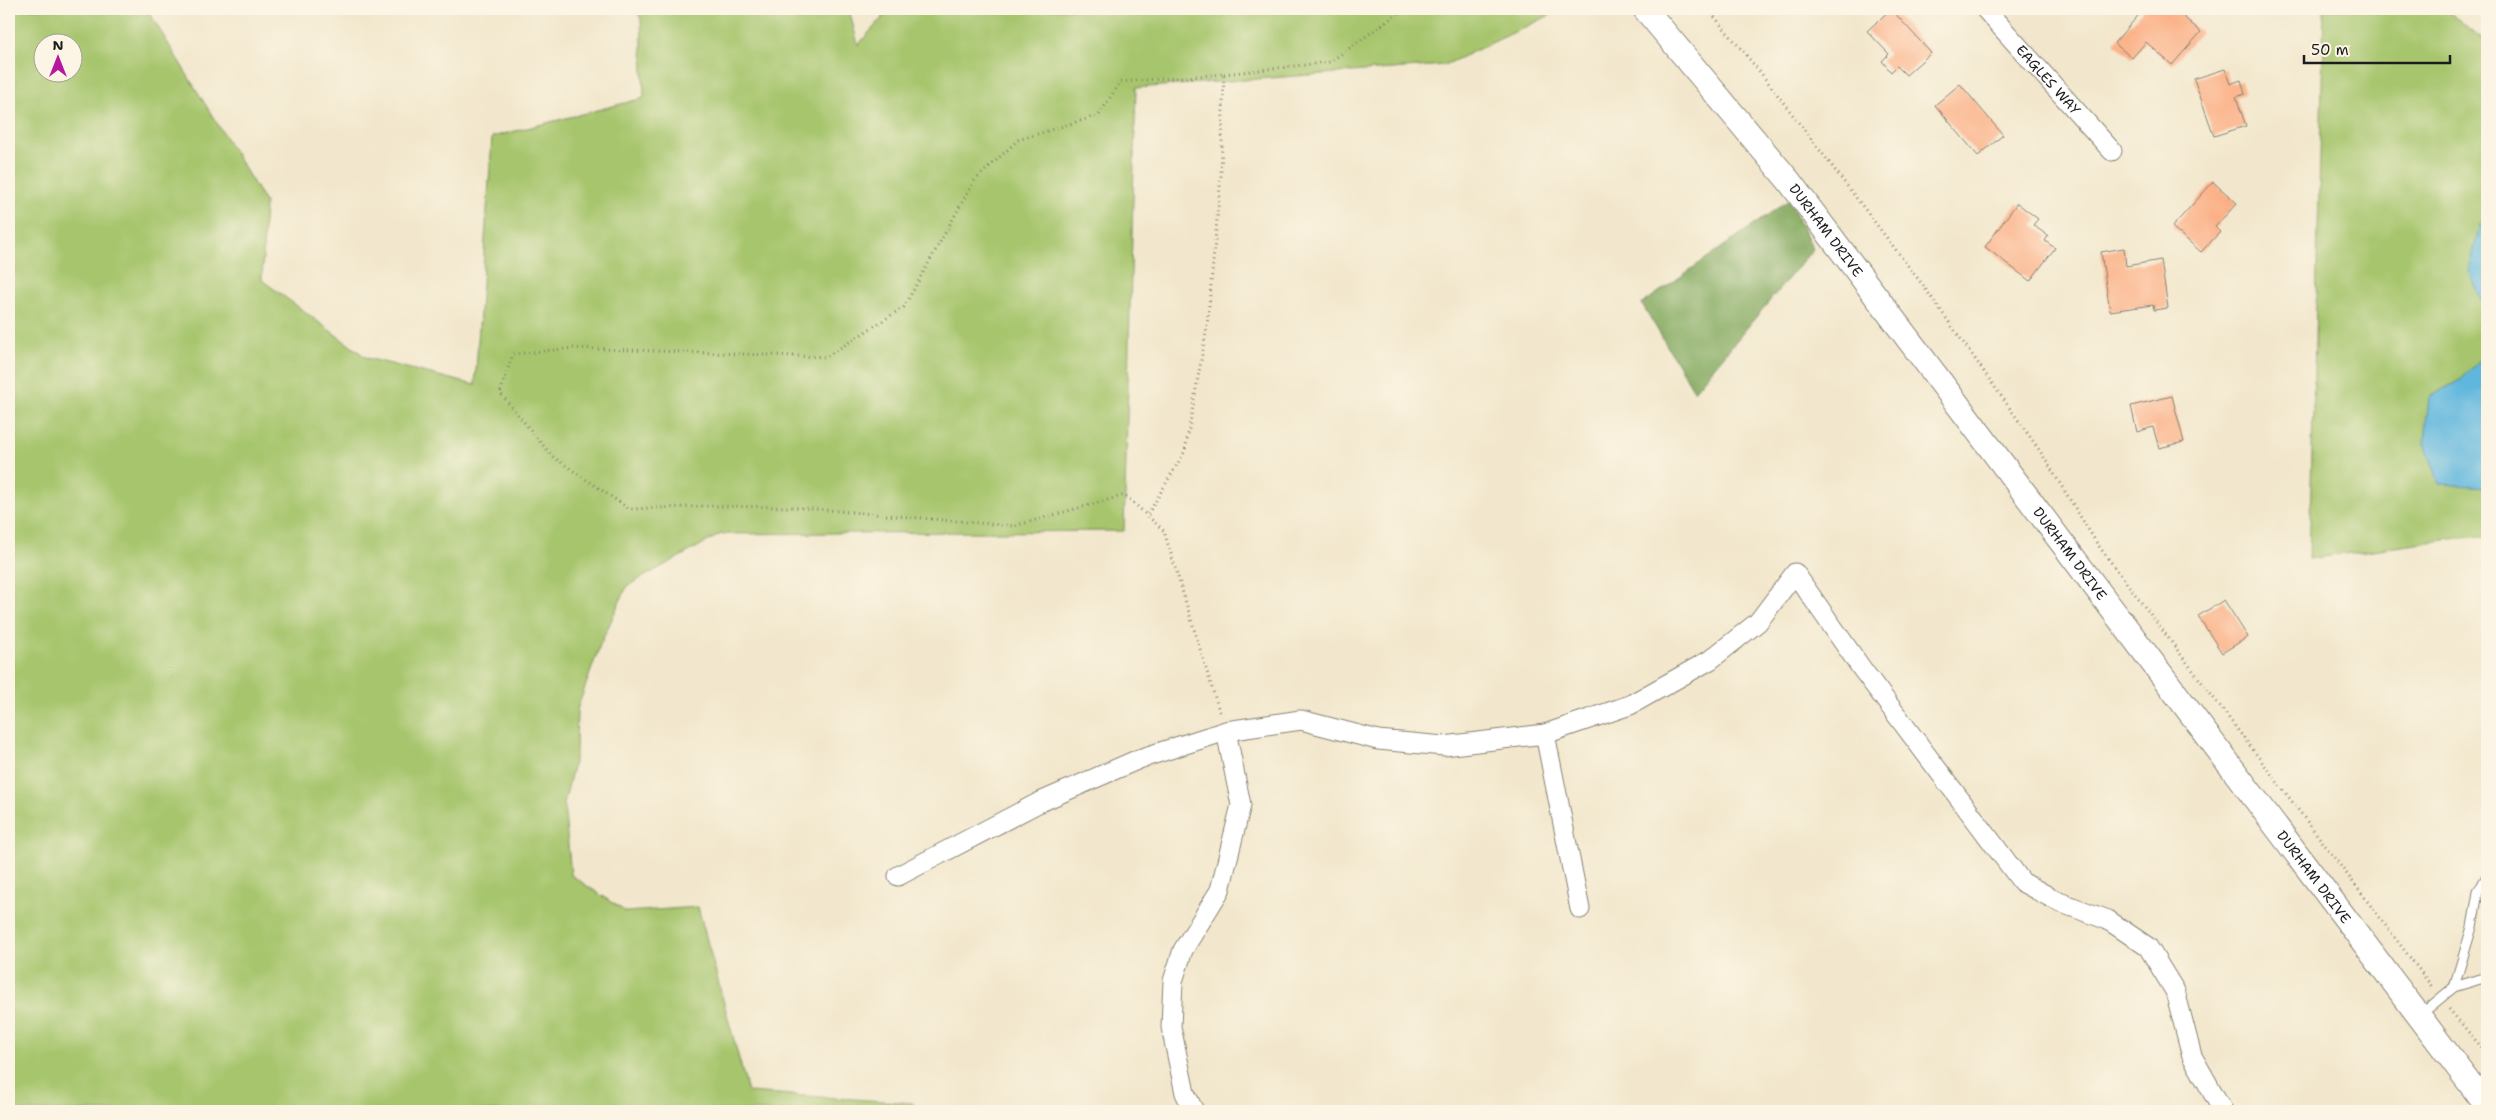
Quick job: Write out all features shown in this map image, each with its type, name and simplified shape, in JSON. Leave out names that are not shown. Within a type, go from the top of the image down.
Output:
[{"type":"street","name":"DURHAM DRIVE","points":[[1645,9],[1789,181],[2487,1106]]},
{"type":"street","name":"EAGLES WAY","points":[[1985,9],[2112,151]]},
{"type":"street","points":[[898,876],[1038,803],[1139,759],[1226,732],[1301,720],[1378,740],[1444,746],[1545,734],[1630,705],[1710,660],[1758,622],[1795,573],[1862,669],[2022,882],[2058,902],[2108,920],[2148,947],[2175,991],[2192,1056],[2223,1111]]},
{"type":"street","points":[[1194,1111],[1185,1093],[1171,1027],[1173,981],[1183,950],[1220,890],[1240,805],[1226,732]]},
{"type":"street","points":[[1545,734],[1580,909]]},
{"type":"lane","points":[[2454,987],[2472,927],[2478,892],[2487,876]]},
{"type":"lane","points":[[2419,1016],[2454,987],[2487,977]]},
{"type":"path","points":[[1226,732],[1164,530],[1148,514],[1125,496],[1014,526],[792,508],[711,506],[629,509],[552,456],[500,393],[513,354],[573,348],[702,351],[826,357],[904,306],[974,181],[1018,140],[1099,115],[1120,82],[1224,74],[1330,62],[1404,9]]},
{"type":"path","points":[[1708,9],[1760,72],[1922,284],[2040,451],[2098,545],[2440,999],[2487,1054]]},
{"type":"path","points":[[1148,514],[1185,451],[1206,336],[1221,176],[1224,74]]},
{"type":"green space","points":[[9,9],[147,9],[265,202],[262,280],[367,358],[475,385],[492,137],[644,98],[641,19],[636,9],[849,9],[858,45],[890,9],[1563,9],[1445,65],[1136,88],[1124,531],[721,534],[627,586],[600,645],[577,710],[576,754],[564,804],[571,875],[626,912],[698,907],[748,1092],[913,1103],[913,1111],[9,1111]]},
{"type":"green space","points":[[2324,9],[2445,9],[2487,42],[2487,537],[2458,538],[2309,559]]},
{"type":"green space","points":[[1789,200],[1813,249],[1694,391],[1642,304]]},
{"type":"water","points":[[2487,217],[2487,314],[2469,271],[2480,224]]},
{"type":"water","points":[[2487,352],[2487,487],[2439,484],[2424,440],[2429,397],[2462,379]]},
{"type":"building","points":[[1891,9],[1931,53],[1906,75],[1897,66],[1891,72],[1882,61],[1889,54],[1867,31]]},
{"type":"building","points":[[2144,9],[2181,9],[2178,12],[2201,32],[2172,65],[2146,42],[2132,58],[2114,43]]},
{"type":"building","points":[[2225,69],[2230,84],[2241,80],[2245,94],[2236,97],[2246,126],[2214,136],[2194,79]]},
{"type":"building","points":[[1960,84],[2003,135],[1978,156],[1935,105]]},
{"type":"building","points":[[2213,182],[2237,203],[2215,227],[2220,232],[2201,252],[2172,227]]},
{"type":"building","points":[[2017,203],[2038,219],[2033,225],[2048,236],[2045,241],[2055,248],[2030,281],[1985,247]]},
{"type":"building","points":[[2124,248],[2126,266],[2161,260],[2168,308],[2154,310],[2153,305],[2110,311],[2101,252]]},
{"type":"building","points":[[2172,396],[2184,442],[2159,448],[2153,427],[2137,432],[2131,406]]},
{"type":"building","points":[[2224,600],[2248,637],[2222,653],[2198,616]]}]
